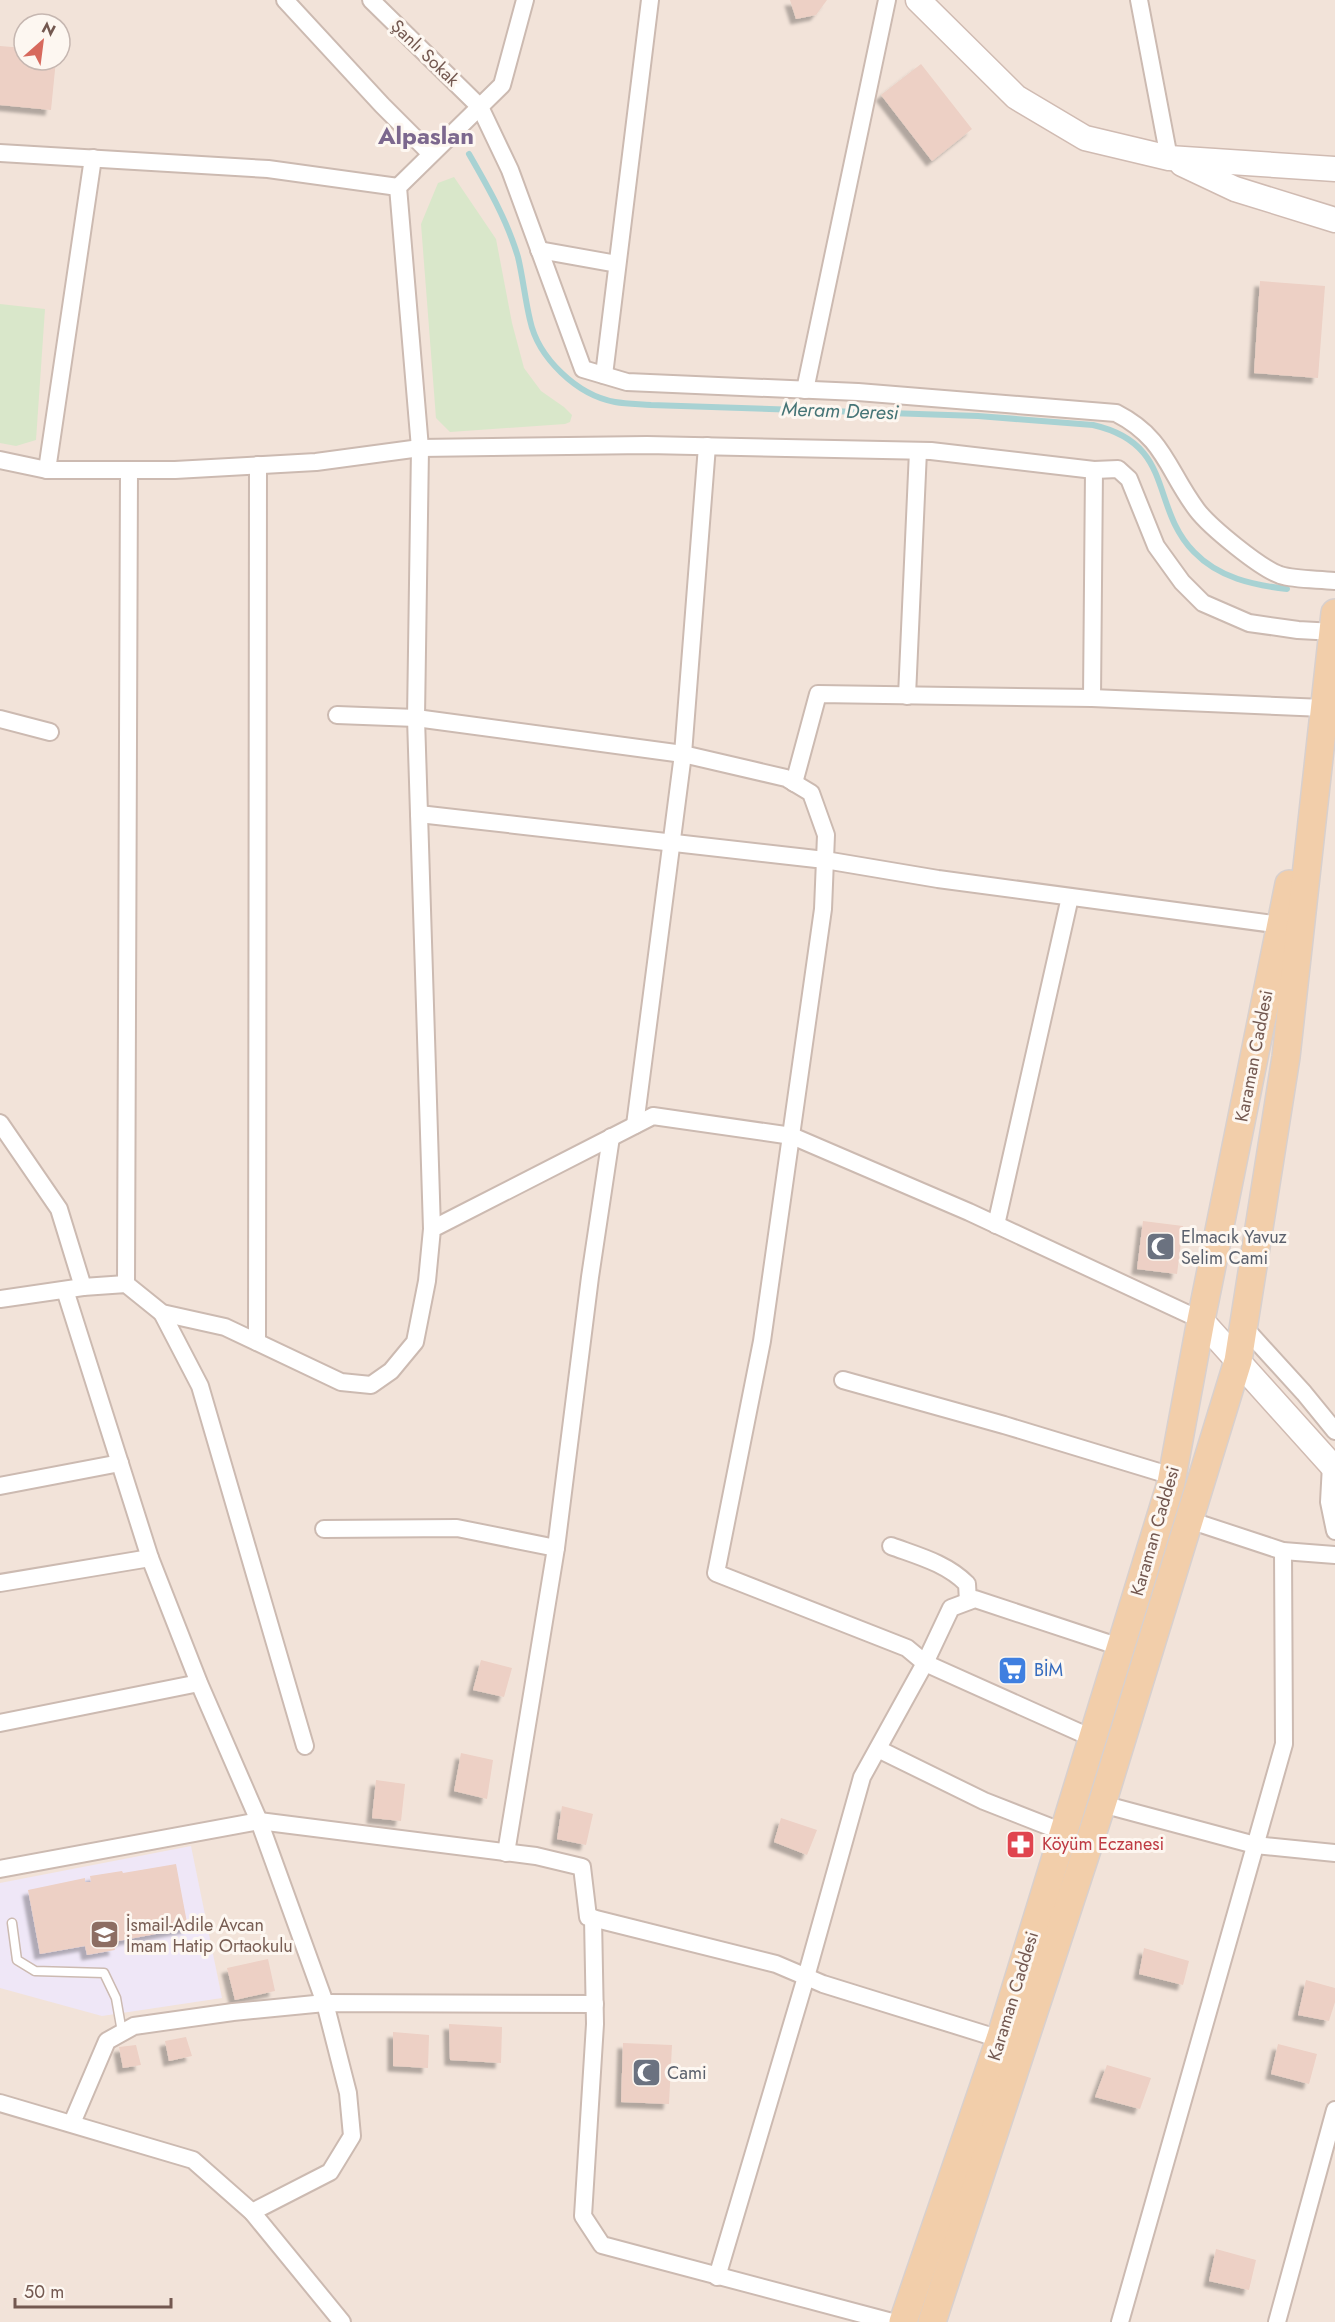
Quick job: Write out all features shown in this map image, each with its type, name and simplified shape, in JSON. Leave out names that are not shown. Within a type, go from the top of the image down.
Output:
[{"type":"main road","name":"Karaman Caddesi","points":[[932,2322],[1102,1804],[1238,1360],[1286,1057],[1334,625]]},
{"type":"main road","name":"Karaman Caddesi","points":[[903,2322],[1000,2039],[1172,1476],[1201,1320],[1323,713]]},
{"type":"street","points":[[285,0],[430,154]]},
{"type":"street","name":"Şanlı Sokak","points":[[371,0],[480,106]]},
{"type":"street","points":[[162,1313],[225,1327],[341,1382],[371,1385],[391,1371],[415,1342],[427,1281],[432,1229],[416,718],[420,448],[398,187],[502,84],[525,0]]},
{"type":"street","points":[[604,375],[650,0]]},
{"type":"street","points":[[805,390],[887,0]]},
{"type":"street","points":[[918,0],[1016,97],[1085,138],[1169,158],[1335,169]]},
{"type":"street","points":[[1139,0],[1169,158]]},
{"type":"street","points":[[480,106],[510,170],[583,369],[627,382],[858,392],[1116,413],[1131,421],[1157,444],[1198,512],[1251,559],[1280,575],[1335,581]]},
{"type":"street","points":[[0,153],[268,169],[398,187]]},
{"type":"street","points":[[47,470],[93,158]]},
{"type":"street","points":[[1169,158],[1235,189],[1335,220]]},
{"type":"street","points":[[539,250],[617,264]]},
{"type":"street","points":[[0,460],[47,470],[175,470],[316,462],[420,448],[647,444],[918,451],[1094,470],[1118,469],[1129,479],[1156,546],[1182,582],[1203,603],[1249,622],[1298,630],[1334,625]]},
{"type":"street","points":[[635,1125],[683,754],[707,446]]},
{"type":"street","points":[[907,696],[918,451]]},
{"type":"street","points":[[257,1342],[258,465]]},
{"type":"street","points":[[126,1284],[129,470]]},
{"type":"street","points":[[1092,698],[1094,470]]},
{"type":"street","points":[[794,783],[818,694],[1092,698],[1323,713]]},
{"type":"street","points":[[337,715],[416,718],[683,754],[786,778],[811,793],[826,835],[823,909],[762,1341],[716,1573],[907,1648],[925,1663],[1092,1738]]},
{"type":"street","points":[[0,719],[50,732]]},
{"type":"street","points":[[419,814],[825,860],[938,879],[1281,925]]},
{"type":"street","points":[[996,1224],[1071,897]]},
{"type":"street","points":[[432,1229],[653,1116],[792,1136],[996,1224],[1201,1320],[1333,1467],[1329,1502],[1335,1531]]},
{"type":"street","points":[[0,1123],[59,1209],[83,1287]]},
{"type":"street","points":[[506,1853],[556,1548],[590,1277],[611,1137]]},
{"type":"street","points":[[0,1299],[83,1287],[126,1284],[162,1313],[200,1386],[304,1746]]},
{"type":"street","points":[[65,1290],[150,1558],[199,1683],[259,1821],[325,2004],[348,2093],[352,2136],[330,2172],[252,2212]]},
{"type":"street","points":[[1243,1326],[1304,1392],[1335,1431]]},
{"type":"street","points":[[843,1380],[1004,1425],[1172,1476]]},
{"type":"street","points":[[0,1486],[120,1463]]},
{"type":"street","points":[[1189,1520],[1283,1551],[1335,1555]]},
{"type":"street","points":[[324,1529],[457,1528],[556,1548]]},
{"type":"street","points":[[891,1546],[944,1565],[955,1572],[967,1584],[968,1601]]},
{"type":"street","points":[[1120,2322],[1284,1744],[1283,1551]]},
{"type":"street","points":[[0,1583],[150,1558]]},
{"type":"street","points":[[717,2277],[806,1977],[862,1777],[925,1663],[951,1608],[975,1599],[1120,1647]]},
{"type":"street","points":[[0,1723],[199,1683]]},
{"type":"street","points":[[878,1749],[984,1801],[1063,1832]]},
{"type":"street","points":[[1102,1804],[1255,1845],[1335,1853]]},
{"type":"street","points":[[0,1869],[259,1821],[536,1856],[582,1867],[588,1917],[776,1964],[823,1984],[1000,2039]]},
{"type":"street","points":[[593,1918],[595,2004],[583,2216],[602,2245],[892,2322]]},
{"type":"street","points":[[72,2122],[107,2041],[134,2026],[233,2012],[325,2004],[595,2004]]},
{"type":"street","points":[[0,2103],[72,2122],[193,2160],[252,2212],[342,2322]]},
{"type":"street","points":[[1277,2322],[1335,2110]]},
{"type":"lane","points":[[12,1923],[17,1960],[35,1971],[104,1973],[116,1998],[122,2032]]},
{"type":"shaded area","points":[[0,0],[1335,0],[1335,2322],[0,2322]]},
{"type":"shaded area","name":"İsmail-Adile Avcan İmam Hatip Ortaokulu","points":[[191,1846],[222,1998],[102,2016],[0,1988],[0,1883]]},
{"type":"green space","points":[[454,177],[496,239],[512,323],[524,368],[541,391],[572,415],[570,422],[450,432],[436,418],[421,224],[438,183]]},
{"type":"green space","points":[[0,304],[45,309],[36,440],[16,446],[0,443]]},
{"type":"building","points":[[790,0],[827,0],[816,15],[796,19]]},
{"type":"building","points":[[0,46],[12,47],[12,72],[55,72],[51,110],[0,105]]},
{"type":"building","points":[[921,64],[972,129],[932,161],[881,95]]},
{"type":"building","points":[[1260,281],[1325,286],[1318,378],[1254,373]]},
{"type":"building","name":"Elmacık Yavuz Selim Cami","points":[[1143,1221],[1183,1226],[1177,1274],[1137,1269]]},
{"type":"building","points":[[481,1660],[512,1668],[504,1697],[473,1690]]},
{"type":"building","points":[[461,1753],[493,1760],[487,1799],[454,1791]]},
{"type":"building","points":[[376,1780],[405,1784],[401,1821],[372,1818]]},
{"type":"building","points":[[562,1806],[593,1814],[586,1845],[557,1839]]},
{"type":"building","points":[[781,1818],[817,1830],[807,1855],[774,1842]]},
{"type":"building","points":[[176,1864],[188,1928],[113,1942],[115,1950],[87,1955],[85,1946],[40,1954],[28,1890],[85,1878],[85,1882],[91,1882],[90,1876]]},
{"type":"building","points":[[1144,1948],[1189,1961],[1183,1985],[1139,1974]]},
{"type":"building","points":[[268,1959],[275,1991],[235,2000],[227,1968]]},
{"type":"building","points":[[1306,1980],[1335,1988],[1335,2002],[1329,2021],[1298,2015]]},
{"type":"building","points":[[449,2024],[502,2027],[501,2063],[450,2060]]},
{"type":"building","points":[[393,2032],[429,2035],[428,2068],[393,2066]]},
{"type":"building","points":[[186,2037],[192,2056],[169,2061],[165,2041]]},
{"type":"building","name":"Cami","points":[[623,2043],[672,2045],[669,2104],[621,2102]]},
{"type":"building","points":[[1278,2044],[1317,2054],[1309,2084],[1271,2074]]},
{"type":"building","points":[[136,2045],[141,2065],[123,2068],[119,2047]]},
{"type":"building","points":[[1107,2065],[1151,2078],[1140,2109],[1095,2097]]},
{"type":"building","points":[[1216,2249],[1256,2260],[1249,2290],[1209,2281]]},
{"type":"waterway","name":"Meram Deresi","points":[[469,154],[497,204],[514,243],[534,334],[550,361],[561,373],[587,392],[615,402],[633,404],[978,416],[1093,425],[1119,434],[1137,446],[1150,461],[1180,534],[1204,561],[1237,579],[1287,589]]},
{"type":"place","name":"Elmacık Yavuz Selim Cami","points":[[1160,1247]]},
{"type":"place","name":"BİM","points":[[1013,1670]]},
{"type":"place","name":"Köyüm Eczanesi","points":[[1021,1844]]},
{"type":"place","name":"İsmail-Adile Avcan İmam Hatip Ortaokulu","points":[[105,1935]]},
{"type":"place","name":"Cami","points":[[646,2073]]},
{"type":"district","name":"Alpaslan","points":[[426,135]]}]
